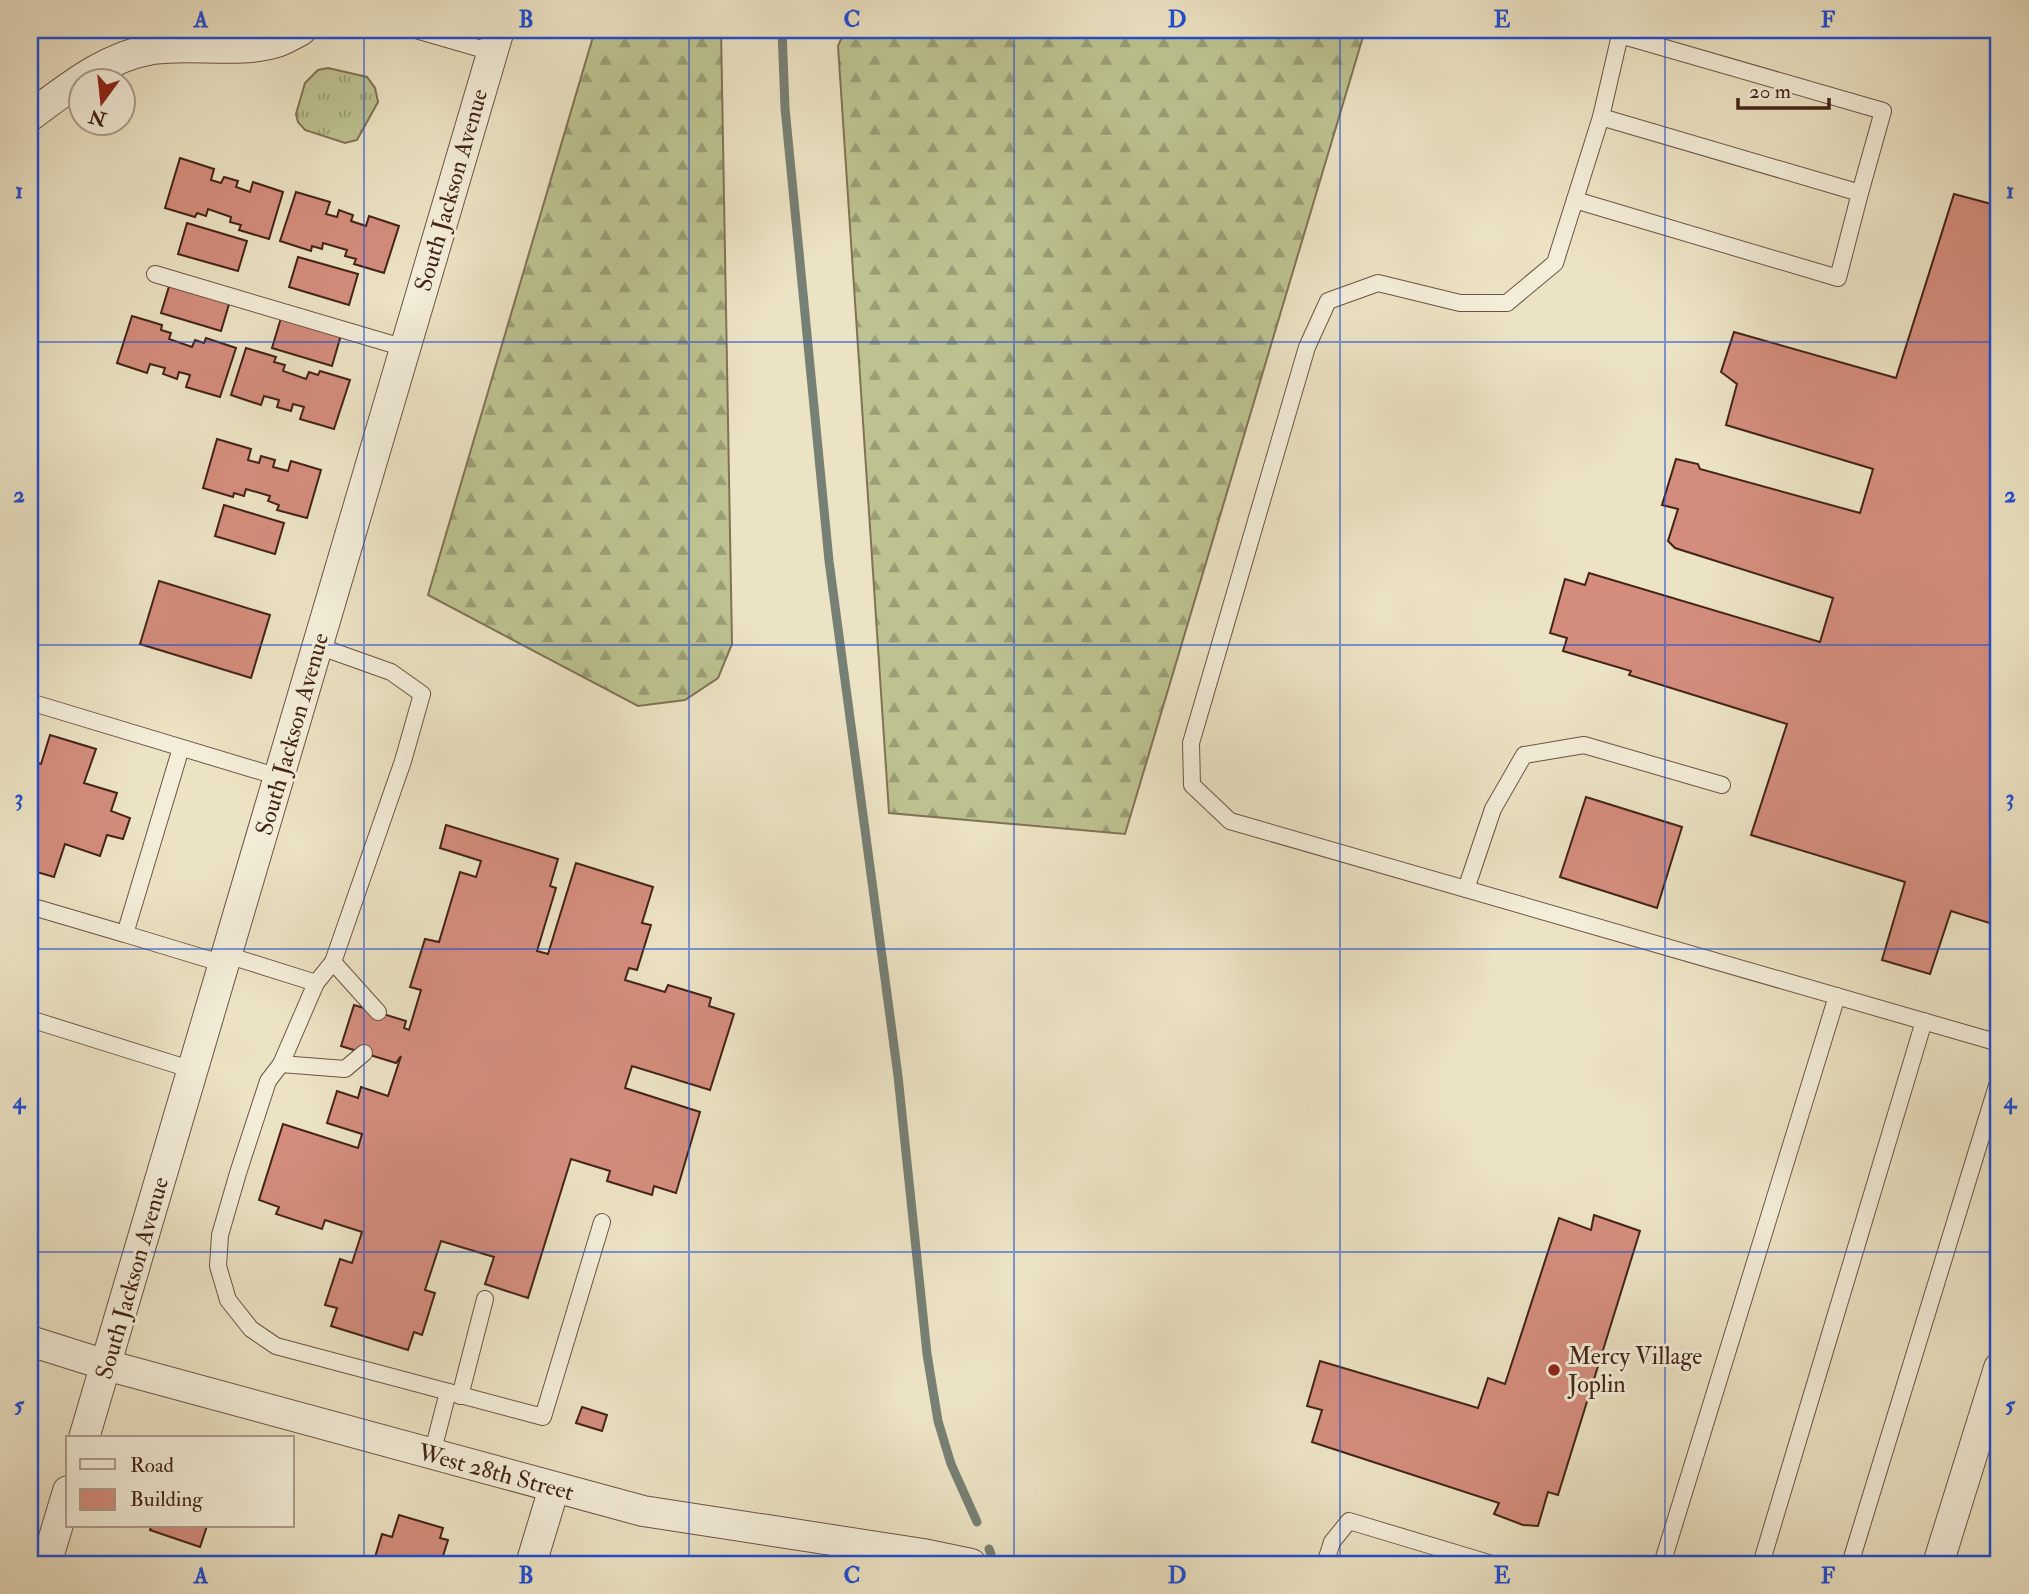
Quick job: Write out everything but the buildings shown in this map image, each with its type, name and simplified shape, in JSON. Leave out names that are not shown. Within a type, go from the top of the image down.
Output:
[{"type":"street","points":[[30,116],[89,73],[117,60],[151,50],[189,46],[245,47],[277,42],[301,30]]},
{"type":"street","name":"South Jackson Avenue","points":[[85,1436],[495,41]]},
{"type":"street","name":"West 28th Street","points":[[30,1340],[106,1365],[643,1511],[924,1559],[971,1564]]},
{"type":"street","points":[[1938,1564],[1999,1368]]},
{"type":"street","points":[[531,1564],[554,1488]]},
{"type":"street","points":[[46,1564],[66,1497]]},
{"type":"lane","points":[[416,30],[495,41]]},
{"type":"lane","points":[[1574,200],[1838,278],[1883,111],[1620,35],[1601,117],[1574,200],[1555,263],[1507,303],[1460,303],[1378,283],[1328,301],[1307,347],[1191,743],[1192,785],[1230,821],[1999,1044]]},
{"type":"lane","points":[[1601,117],[1860,193]]},
{"type":"lane","points":[[155,274],[405,348]]},
{"type":"lane","points":[[318,646],[391,672],[422,694],[403,761],[333,962],[317,983],[281,1064],[268,1081],[220,1235],[218,1266],[228,1300],[251,1329],[276,1346],[543,1417],[602,1222]]},
{"type":"lane","points":[[30,702],[279,777]]},
{"type":"lane","points":[[1466,889],[1493,809],[1524,755],[1584,745],[1722,785]]},
{"type":"lane","points":[[125,934],[181,748]]},
{"type":"lane","points":[[30,906],[125,934],[317,983]]},
{"type":"lane","points":[[333,962],[378,1012]]},
{"type":"lane","points":[[1662,1564],[1837,996]]},
{"type":"lane","points":[[30,1019],[193,1070]]},
{"type":"lane","points":[[1761,1564],[1924,1021]]},
{"type":"lane","points":[[281,1064],[345,1069],[364,1053]]},
{"type":"lane","points":[[1850,1564],[1999,1079]]},
{"type":"lane","points":[[432,1454],[485,1299]]},
{"type":"lane","points":[[1325,1564],[1332,1542],[1349,1521],[1492,1564]]},
{"type":"green space","points":[[595,30],[721,30],[732,644],[718,678],[685,700],[638,706],[428,595]]},
{"type":"green space","points":[[845,30],[1365,30],[1125,834],[889,813],[838,46]]},
{"type":"green space","points":[[328,68],[367,77],[375,88],[378,102],[357,140],[345,143],[305,130],[298,122],[296,114],[305,83],[318,70]]},
{"type":"waterway","points":[[30,36],[40,30]]},
{"type":"waterway","points":[[782,30],[785,108],[829,561],[898,1076],[927,1354],[938,1421],[951,1464],[977,1522]]},
{"type":"waterway","points":[[989,1549],[991,1554]]},
{"type":"place","name":"Mercy Village Joplin","points":[[1554,1370]]}]
